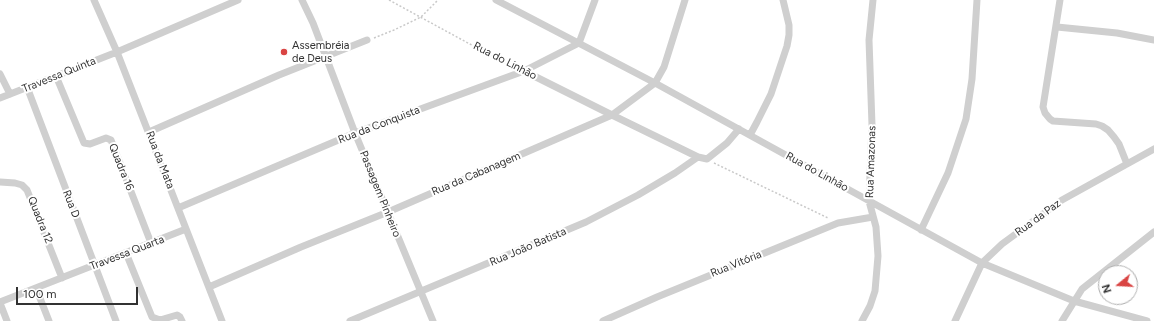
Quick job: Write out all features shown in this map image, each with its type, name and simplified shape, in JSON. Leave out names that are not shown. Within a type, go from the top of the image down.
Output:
[{"type":"street","name":"Rua da Mata","points":[[94,0],[117,52],[149,132],[222,321]]},
{"type":"street","name":"Travessa Quinta","points":[[0,98],[117,52],[238,0]]},
{"type":"street","name":"Passagem Pinheiro","points":[[302,0],[313,23],[355,133],[433,321]]},
{"type":"street","name":"Rua do Linhão","points":[[497,0],[655,83],[921,230],[982,262],[1074,301],[1147,321]]},
{"type":"street","points":[[579,43],[595,0]]},
{"type":"street","name":"Rua da Cabanagem","points":[[209,287],[301,247],[388,212],[612,115],[655,83],[664,67],[685,0]]},
{"type":"street","points":[[750,135],[770,94],[787,46],[789,25],[782,0]]},
{"type":"street","name":"Rua Amazonas","points":[[862,321],[870,306],[875,291],[878,256],[873,217],[869,201],[872,125],[868,40],[873,0]]},
{"type":"street","points":[[921,230],[948,173],[966,119],[972,79],[977,0]]},
{"type":"street","points":[[1060,0],[1057,27],[1043,107],[1045,113],[1054,121],[1088,123],[1102,126],[1108,130],[1116,140],[1127,164]]},
{"type":"street","points":[[1057,27],[1154,40]]},
{"type":"street","points":[[149,132],[278,75],[367,40]]},
{"type":"street","name":"Rua da Conquista","points":[[178,208],[355,133],[524,71],[579,43]]},
{"type":"street","name":"Rua do Linhão","points":[[524,71],[698,157],[707,159]]},
{"type":"street","points":[[0,74],[10,94]]},
{"type":"street","name":"Quadra 16","points":[[56,76],[84,143],[87,144],[106,138],[111,140],[151,243]]},
{"type":"street","name":"Rua D","points":[[27,87],[116,321]]},
{"type":"street","points":[[707,159],[727,143],[739,129]]},
{"type":"street","name":"Rua da Paz","points":[[955,321],[982,262],[1002,244],[1062,200],[1154,148]]},
{"type":"street","name":"Rua João Batista","points":[[350,321],[586,222],[638,195],[675,173],[698,157]]},
{"type":"street","name":"Quadra 12","points":[[0,182],[22,185],[27,190],[62,278]]},
{"type":"street","name":"Rua Vitória","points":[[603,321],[657,296],[838,223],[873,217]]},
{"type":"street","name":"Travessa Quarta","points":[[0,303],[186,229]]},
{"type":"street","points":[[1062,321],[1082,289],[1154,232]]},
{"type":"street","points":[[126,253],[152,317],[160,320],[178,315],[182,321]]},
{"type":"street","points":[[36,288],[50,321]]},
{"type":"street","points":[[0,303],[7,321]]},
{"type":"path","name":"Rua do Linhão","points":[[389,0],[506,64],[524,71]]},
{"type":"path","points":[[367,40],[394,30],[421,17],[438,0]]},
{"type":"path","points":[[707,159],[838,223]]},
{"type":"place","name":"Assembréia de Deus","points":[[284,52]]}]
